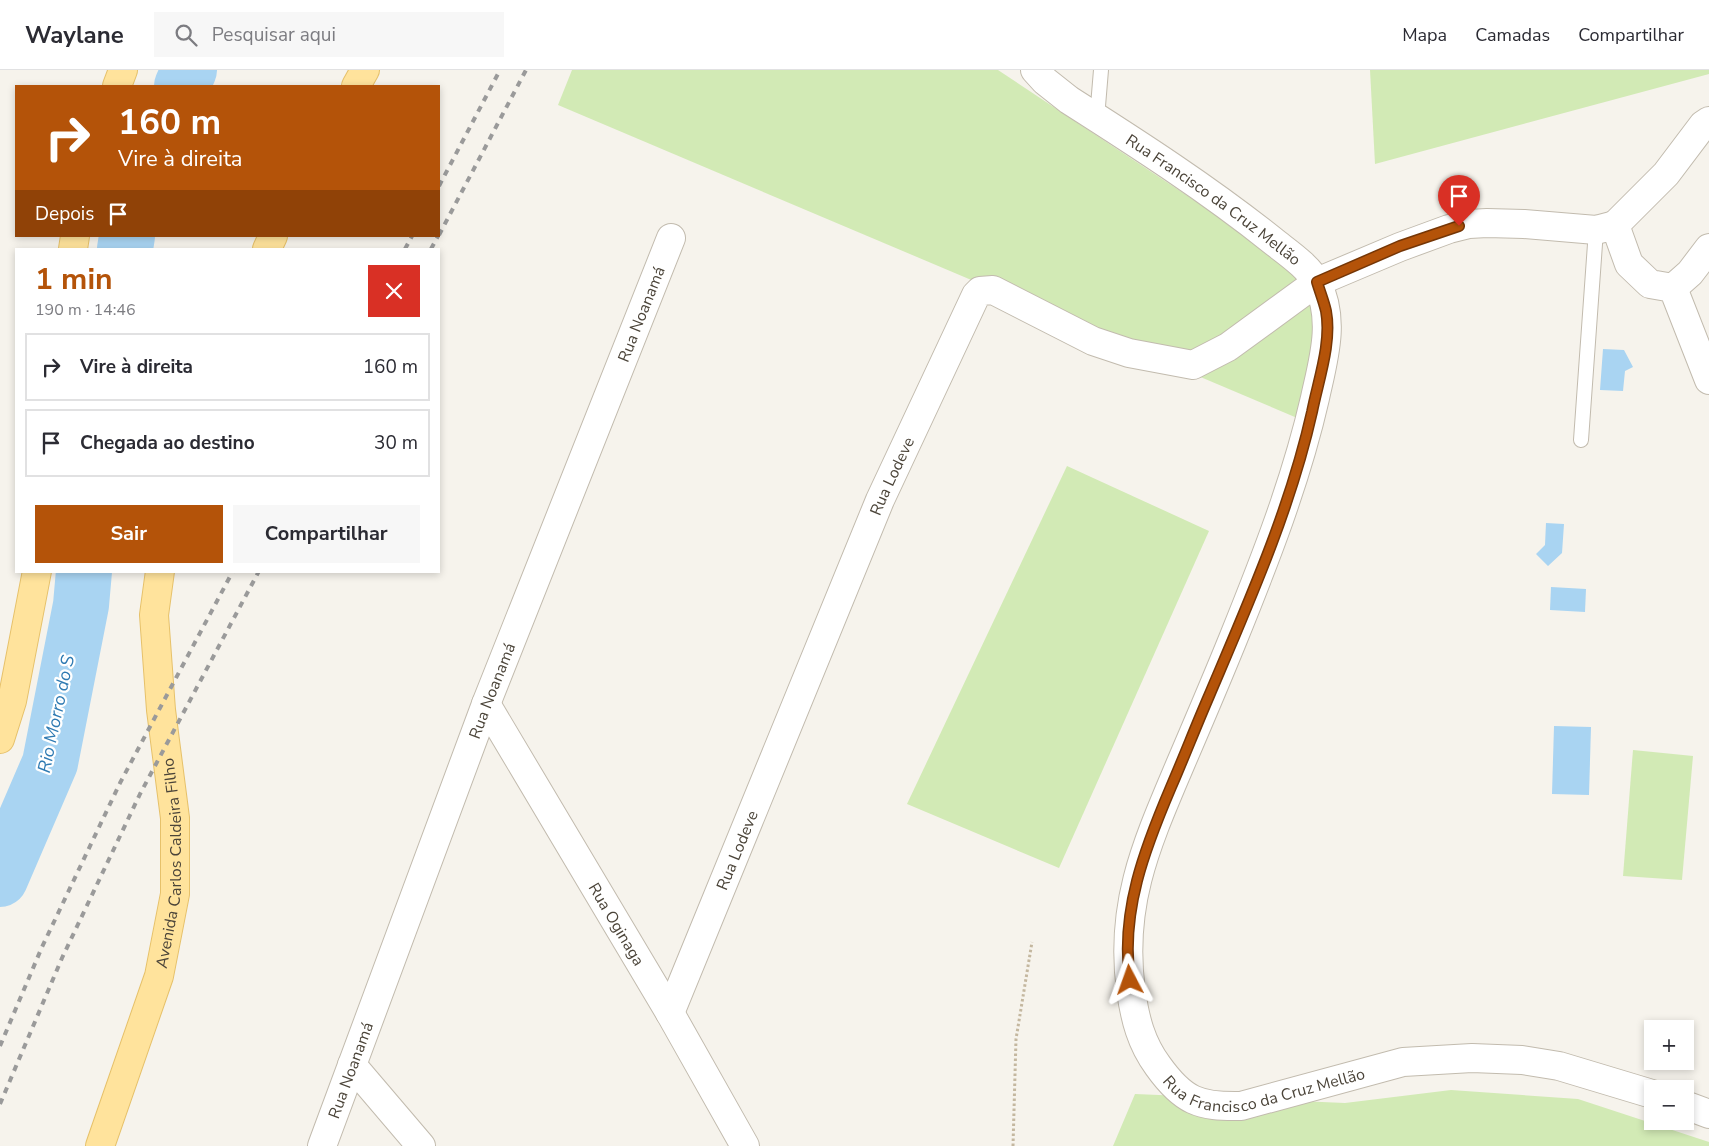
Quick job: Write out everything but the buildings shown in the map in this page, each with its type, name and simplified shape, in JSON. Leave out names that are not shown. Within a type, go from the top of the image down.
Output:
[{"type":"main road","points":[[117,85],[123,70]]},
{"type":"main road","points":[[357,85],[365,70]]},
{"type":"main road","points":[[267,248],[273,237]]},
{"type":"main road","points":[[0,739],[6,700],[37,573]]},
{"type":"main road","name":"Avenida Carlos Caldeira Filho","points":[[100,1146],[159,976],[175,894],[175,818],[161,710],[154,614],[160,573]]},
{"type":"street","name":"Rua Francisco da Cruz Mellão","points":[[1035,70],[1045,81],[1069,100],[1242,216],[1298,262],[1317,282],[1326,312],[1326,347],[1306,435],[1278,526],[1233,640],[1156,822],[1138,873],[1129,915],[1128,966],[1133,1008],[1140,1035],[1150,1055],[1162,1073],[1179,1091],[1195,1102],[1216,1106],[1241,1106],[1403,1062],[1472,1058],[1522,1060],[1559,1066],[1644,1092]]},
{"type":"street","points":[[1317,282],[1428,236],[1469,224],[1524,224],[1606,228],[1666,174],[1703,125],[1709,120]]},
{"type":"street","points":[[1606,228],[1629,264],[1650,284],[1673,288]]},
{"type":"street","name":"Rua Noanamá","points":[[322,1146],[486,704],[671,238]]},
{"type":"street","points":[[1673,288],[1690,273],[1709,248]]},
{"type":"street","name":"Rua Lodeve","points":[[670,1013],[880,500],[976,294],[980,291],[993,290],[1093,341],[1129,353],[1193,365],[1228,348],[1317,282]]},
{"type":"street","points":[[1673,288],[1709,380]]},
{"type":"street","name":"Rua Oginaga","points":[[486,704],[670,1013],[745,1146]]},
{"type":"street","points":[[352,1065],[421,1146]]},
{"type":"street","points":[[1694,1108],[1709,1114]]},
{"type":"lane","points":[[1097,118],[1101,70]]},
{"type":"lane","points":[[1581,440],[1606,228]]},
{"type":"path","points":[[1013,1146],[1016,1039],[1032,942]]},
{"type":"green space","points":[[572,70],[998,70],[1317,282],[1309,423],[558,105]]},
{"type":"green space","points":[[1370,70],[1709,70],[1709,74],[1375,164]]},
{"type":"green space","points":[[1067,466],[1209,531],[1059,868],[907,804]]},
{"type":"green space","points":[[1633,750],[1693,756],[1682,880],[1623,876]]},
{"type":"green space","points":[[1451,1090],[1578,1099],[1644,1121],[1644,1130],[1672,1130],[1709,1142],[1709,1146],[1113,1146],[1135,1094],[1345,1103]]},
{"type":"water","points":[[1603,349],[1624,350],[1633,367],[1625,371],[1623,391],[1600,390]]},
{"type":"water","points":[[1546,523],[1564,524],[1562,553],[1548,566],[1536,554],[1545,545]]},
{"type":"water","points":[[1551,587],[1586,589],[1585,612],[1550,610]]},
{"type":"water","points":[[1554,726],[1591,727],[1589,795],[1552,794]]},
{"type":"waterway","name":"Rio Morro do S","points":[[182,85],[189,70]]},
{"type":"waterway","name":"Rio Morro do S","points":[[125,248],[127,237]]},
{"type":"waterway","name":"Rio Morro do S","points":[[0,879],[50,763],[81,605],[84,573]]},
{"type":"railway","points":[[440,184],[500,70]]},
{"type":"railway","points":[[440,233],[526,70]]},
{"type":"railway","points":[[406,248],[411,237]]},
{"type":"railway","points":[[432,248],[437,237]]},
{"type":"railway","points":[[0,1046],[42,947],[120,783],[232,573]]},
{"type":"railway","points":[[0,1104],[62,958],[140,794],[258,573]]},
{"type":"route","points":[[1130,980],[1128,966],[1129,915],[1138,873],[1156,822],[1233,640],[1278,526],[1306,435],[1326,347],[1326,312],[1317,282],[1400,246],[1459,226]]}]
